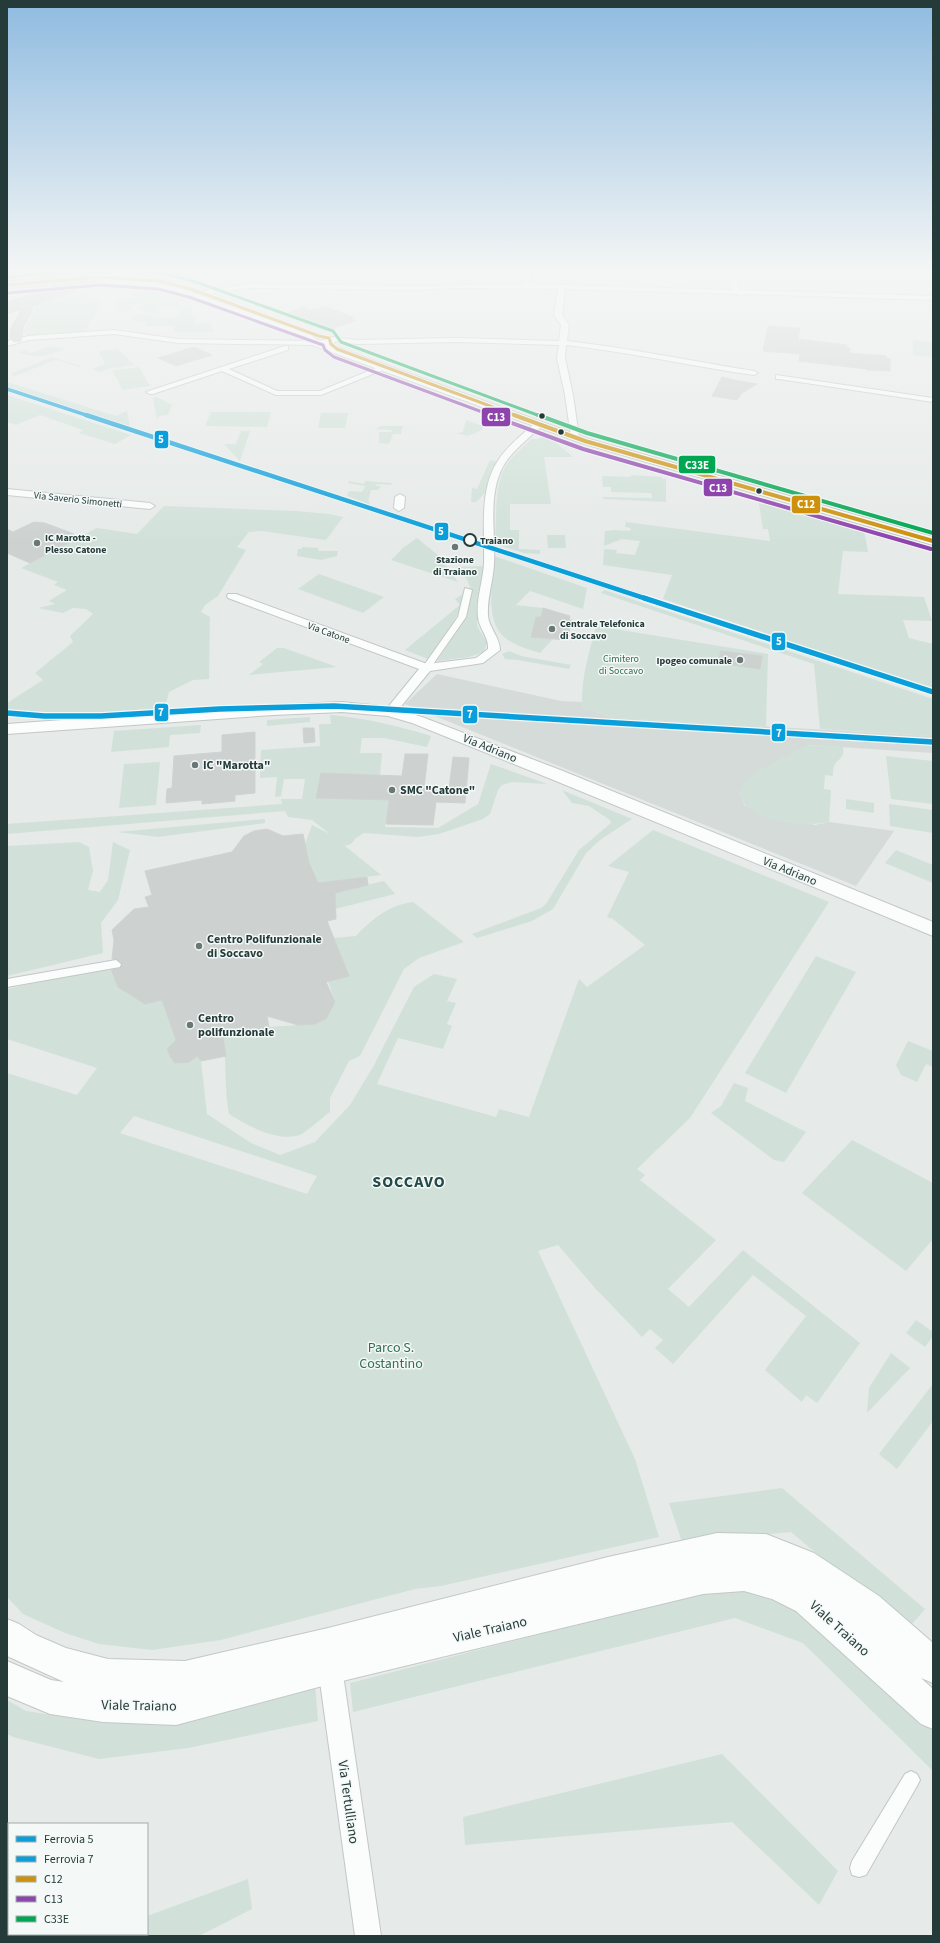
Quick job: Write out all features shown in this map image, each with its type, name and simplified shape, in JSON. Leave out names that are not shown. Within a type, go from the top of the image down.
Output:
[{"type":"main road","name":"Viale Traiano","points":[[7,1678],[50,1697],[103,1705],[176,1708],[329,1656],[608,1573],[717,1549],[766,1550],[804,1564],[867,1608],[931,1658]]},
{"type":"main road","name":"Viale Traiano","points":[[7,1636],[24,1647],[65,1665],[108,1676],[185,1678],[329,1656],[703,1578],[744,1575],[775,1584],[808,1599],[921,1701]]},
{"type":"main road","points":[[921,1701],[931,1658]]},
{"type":"street","points":[[150,392],[253,361]]},
{"type":"street","points":[[369,361],[575,437],[933,541]]},
{"type":"street","points":[[562,361],[575,437]]},
{"type":"street","points":[[677,361],[754,373]]},
{"type":"street","points":[[223,369],[276,393],[321,393],[386,367]]},
{"type":"street","points":[[779,377],[933,400]]},
{"type":"street","points":[[426,668],[479,661],[494,650],[495,646],[485,628],[483,617],[490,541],[491,493],[497,471],[504,460],[539,424]]},
{"type":"street","name":"Via Saverio Simonetti","points":[[7,492],[150,506]]},
{"type":"street","points":[[399,508],[400,497]]},
{"type":"street","points":[[390,712],[426,668],[462,616],[468,590]]},
{"type":"street","name":"Via Catone","points":[[232,596],[426,668]]},
{"type":"street","name":"Via Adriano","points":[[11,730],[274,710],[342,707],[364,708],[390,712],[417,720],[550,772],[933,928]]},
{"type":"street","points":[[7,983],[116,964]]},
{"type":"street","name":"Via Tertulliano","points":[[329,1656],[368,1936]]},
{"type":"street","points":[[859,1868],[911,1780]]},
{"type":"shaded area","points":[[437,674],[561,701],[582,702],[582,707],[614,718],[933,736],[933,753],[809,745],[782,759],[740,792],[744,805],[815,825],[829,822],[894,831],[856,886],[405,704]]},
{"type":"green space","points":[[42,361],[54,361],[15,376],[10,374]]},
{"type":"green space","points":[[58,361],[82,366],[79,367]]},
{"type":"green space","points":[[103,361],[130,361],[135,365],[107,369],[100,372],[92,369],[105,364]]},
{"type":"green space","points":[[139,367],[150,386],[123,390],[112,370]]},
{"type":"green space","points":[[7,382],[116,416],[127,411],[130,427],[7,387]]},
{"type":"green space","points":[[7,395],[131,435],[115,444],[79,433],[83,430],[40,415],[16,425],[7,422]]},
{"type":"green space","points":[[157,397],[172,405],[168,415],[159,416],[157,419],[153,398]]},
{"type":"green space","points":[[211,412],[271,412],[267,427],[205,426]]},
{"type":"green space","points":[[321,413],[348,413],[345,428],[318,428]]},
{"type":"green space","points":[[466,420],[483,426],[482,430],[468,436],[455,433],[463,432]]},
{"type":"green space","points":[[381,426],[403,426],[401,434],[393,434],[389,444],[379,443],[379,432],[391,432],[392,430],[376,429]]},
{"type":"green space","points":[[241,431],[250,431],[240,461],[224,444],[236,444]]},
{"type":"green space","points":[[547,435],[573,457],[544,457],[551,504],[510,504],[510,530],[519,530],[519,549],[540,550],[540,554],[524,553],[495,544],[498,489],[504,469],[517,452],[531,439],[537,439]]},
{"type":"green space","points":[[490,460],[500,462],[490,488],[476,502],[471,502],[472,488],[477,489]]},
{"type":"green space","points":[[631,475],[662,477],[662,479],[666,479],[666,502],[603,499],[603,497],[652,498],[651,493],[611,492],[611,487],[603,487],[602,476],[631,477]]},
{"type":"green space","points":[[349,481],[364,484],[365,481],[392,483],[391,485],[377,484],[376,486],[381,486],[378,490],[371,490],[368,501],[370,502],[369,504],[347,496],[349,491],[362,492],[365,486],[348,483]]},
{"type":"green space","points":[[758,498],[864,531],[868,552],[843,551],[838,594],[924,597],[932,621],[903,620],[909,638],[933,644],[933,689],[663,599],[672,575],[603,565],[604,549],[617,550],[616,553],[635,555],[640,541],[622,539],[604,546],[605,531],[630,531],[631,528],[625,527],[626,522],[770,541],[768,529],[763,529]]},
{"type":"green space","points":[[164,506],[296,511],[329,514],[343,517],[326,540],[262,531],[249,532],[237,547],[246,550],[218,596],[205,605],[201,612],[210,617],[209,679],[193,680],[169,692],[165,708],[38,717],[26,715],[7,708],[7,703],[43,680],[35,673],[73,642],[70,636],[93,614],[86,609],[73,608],[63,613],[38,608],[55,604],[49,601],[67,590],[54,585],[58,582],[21,568],[97,528],[137,534]]},
{"type":"green space","points":[[547,535],[565,535],[566,548],[548,548]]},
{"type":"green space","points":[[417,538],[439,556],[458,582],[391,560],[403,548]]},
{"type":"green space","points":[[302,547],[318,548],[319,551],[338,551],[337,556],[321,560],[297,556],[298,549],[302,549]]},
{"type":"green space","points":[[494,556],[587,588],[583,609],[530,591],[516,605],[543,608],[541,617],[536,617],[531,637],[553,639],[540,653],[524,648],[508,640],[500,633],[495,624],[491,602]]},
{"type":"green space","points":[[483,566],[477,626],[487,643],[484,652],[469,657],[437,661],[466,617],[471,590],[467,579],[456,567]]},
{"type":"green space","points":[[319,574],[384,597],[363,613],[298,589]]},
{"type":"green space","points":[[604,590],[933,699],[933,736],[820,729],[814,664],[601,593]]},
{"type":"green space","points":[[463,594],[461,603],[455,620],[428,659],[405,650],[460,605],[455,599]]},
{"type":"green space","name":"Cimitero di Soccavo","points":[[596,626],[768,654],[766,727],[614,718],[582,707],[584,676]]},
{"type":"green space","points":[[277,648],[284,648],[337,667],[249,675],[263,664],[259,662]]},
{"type":"green space","points":[[509,651],[521,656],[571,665],[569,669],[505,659],[502,654]]},
{"type":"green space","points":[[330,715],[382,723],[431,736],[427,747],[384,738],[362,738],[360,753],[382,753],[380,775],[321,773],[316,798],[389,800],[385,827],[438,828],[478,804],[491,764],[547,784],[512,782],[502,785],[498,790],[490,814],[483,819],[439,834],[418,837],[364,833],[356,838],[351,844],[345,846],[381,875],[318,883],[309,863],[307,852],[302,853],[312,825],[330,834],[312,820],[288,817],[285,811],[7,834],[7,824],[282,804],[281,799],[302,799],[305,779],[284,779],[281,796],[275,797],[277,777],[260,778],[261,750],[320,746],[319,724],[331,724]]},
{"type":"green space","points":[[310,717],[310,722],[267,726],[267,720]]},
{"type":"green space","points":[[201,725],[200,733],[170,735],[169,747],[111,752],[114,731]]},
{"type":"green space","points":[[809,745],[843,747],[843,754],[834,766],[833,776],[825,775],[824,789],[831,790],[829,822],[807,824],[781,822],[757,814],[748,808],[740,796],[744,783],[756,773]]},
{"type":"green space","points":[[886,756],[933,761],[933,804],[891,799]]},
{"type":"green space","points":[[160,762],[156,805],[119,808],[124,764]]},
{"type":"green space","points":[[562,790],[632,819],[600,840],[586,853],[553,909],[532,921],[477,938],[472,934],[541,908],[546,904],[579,850],[611,823],[610,820],[589,806],[572,803]]},
{"type":"green space","points":[[846,799],[874,803],[874,813],[846,809]]},
{"type":"green space","points":[[889,804],[933,810],[933,833],[890,826]]},
{"type":"green space","points":[[265,819],[265,823],[158,837],[117,832]]},
{"type":"green space","name":"Parco S. Costantino","points":[[653,830],[829,902],[690,1118],[637,1169],[645,1175],[640,1180],[716,1240],[668,1289],[689,1307],[743,1250],[860,1343],[817,1403],[806,1395],[802,1402],[765,1370],[806,1316],[753,1275],[673,1364],[655,1348],[663,1340],[650,1329],[642,1337],[595,1288],[558,1245],[538,1251],[635,1459],[659,1537],[441,1586],[415,1589],[221,1640],[152,1650],[99,1644],[65,1633],[23,1614],[7,1597],[7,1073],[77,1095],[97,1068],[7,1039],[7,989],[85,972],[110,970],[118,987],[162,1000],[176,1040],[167,1049],[170,1056],[176,1063],[197,1056],[201,1061],[207,1114],[251,1143],[280,1155],[315,1142],[350,1105],[373,1067],[414,987],[434,974],[457,979],[447,1001],[456,1003],[447,1024],[452,1026],[443,1049],[398,1038],[377,1084],[496,1117],[499,1109],[529,1117],[579,979],[587,987],[645,945],[613,919],[607,917],[629,872],[608,866]],"holes":[[[134,1116],[317,1176],[307,1194],[120,1133]]]},
{"type":"green space","points":[[79,842],[89,847],[93,871],[88,890],[100,892],[108,880],[113,842],[130,850],[118,900],[101,923],[103,953],[7,976],[7,846]]},
{"type":"green space","points":[[896,850],[933,865],[933,883],[885,863]]},
{"type":"green space","points":[[384,881],[395,894],[335,909],[319,896]]},
{"type":"green space","points":[[413,902],[464,942],[419,958],[404,969],[360,1056],[349,1061],[330,1098],[330,1112],[302,1134],[291,1137],[272,1135],[263,1132],[229,1114],[223,1038],[269,1027],[315,1024],[326,1019],[335,1002],[328,981],[333,938],[356,936],[368,924],[382,914],[396,906]]},
{"type":"green space","points":[[816,956],[856,972],[786,1093],[745,1073]]},
{"type":"green space","points":[[908,1041],[933,1051],[933,1067],[926,1064],[917,1082],[901,1075],[896,1065]]},
{"type":"green space","points":[[734,1083],[748,1088],[745,1101],[806,1132],[784,1162],[774,1160],[711,1113],[721,1106]]},
{"type":"green space","points":[[852,1140],[933,1183],[933,1239],[906,1271],[802,1193]]},
{"type":"green space","points":[[916,1320],[933,1332],[933,1336],[925,1347],[906,1333]]},
{"type":"green space","points":[[891,1353],[910,1368],[867,1413],[869,1388]]},
{"type":"green space","points":[[933,1384],[933,1421],[897,1469],[879,1454]]},
{"type":"green space","points":[[782,1488],[925,1609],[907,1630],[791,1532],[682,1542],[669,1503]]},
{"type":"green space","points":[[731,1585],[810,1614],[933,1726],[933,1771],[803,1643],[735,1618],[353,1712],[350,1683]]},
{"type":"green space","points":[[315,1684],[318,1721],[188,1748],[99,1759],[13,1737],[7,1734],[7,1700],[26,1711],[105,1723],[187,1721]]},
{"type":"green space","points":[[722,1754],[838,1871],[819,1905],[732,1822],[465,1845],[463,1817]]},
{"type":"green space","points":[[248,1879],[252,1909],[199,1936],[7,1936],[7,1931],[8,1935],[148,1935],[148,1916]]},
{"type":"building","points":[[164,361],[193,361],[176,366]]},
{"type":"building","points":[[799,361],[890,361],[890,371],[867,370]]},
{"type":"building","points":[[722,377],[757,384],[742,393],[737,400],[712,396]]},
{"type":"building","name":"IC Marotta - Plesso Catone","points":[[34,522],[45,523],[74,534],[72,535],[78,538],[30,563],[7,553],[7,529],[13,532]]},
{"type":"building","name":"Centrale Telefonica di Soccavo","points":[[543,608],[570,616],[569,620],[572,620],[567,640],[531,637],[536,617],[541,617]]},
{"type":"building","name":"Ipogeo comunale","points":[[721,651],[762,656],[760,669],[718,663]]},
{"type":"building","points":[[303,728],[314,728],[315,742],[304,743]]},
{"type":"building","name":"IC \"Marotta\"","points":[[255,732],[255,793],[235,795],[235,801],[202,804],[202,800],[166,803],[167,789],[172,788],[174,756],[222,752],[222,735]]},
{"type":"building","name":"SMC \"Catone\"","points":[[405,754],[428,754],[424,788],[449,789],[453,757],[469,758],[465,803],[436,802],[433,825],[386,824],[389,800],[316,798],[321,773],[402,776]]},
{"type":"building","name":"Centro Polifunzionale di Soccavo","points":[[267,829],[283,836],[303,834],[309,863],[318,883],[367,877],[368,885],[335,893],[336,919],[327,921],[349,976],[326,982],[335,1002],[326,1019],[315,1024],[298,1025],[267,1016],[269,1027],[223,1038],[226,1056],[201,1061],[197,1056],[189,1062],[175,1063],[167,1049],[176,1040],[162,1000],[145,1004],[118,987],[111,970],[120,968],[122,964],[117,959],[112,959],[114,940],[112,930],[134,909],[149,907],[145,897],[152,895],[145,871],[232,852],[244,836],[254,831]]},
{"type":"rail line","name":"5","points":[[7,389],[933,692]]},
{"type":"rail line","name":"7","points":[[7,713],[44,716],[101,716],[219,709],[334,706],[933,742]]},
{"type":"transit line","name":"C13","points":[[344,361],[583,449],[931,549]]},
{"type":"transit line","name":"C12","points":[[368,361],[585,441],[933,541]]},
{"type":"transit line","name":"C33E","points":[[391,361],[587,433],[933,533]]},
{"type":"place","name":"Traiano","points":[[470,540]]},
{"type":"place","name":"IC Marotta - Plesso Catone","points":[[37,543]]},
{"type":"place","name":"Stazione di Traiano","points":[[455,547]]},
{"type":"place","name":"Centrale Telefonica di Soccavo","points":[[552,629]]},
{"type":"place","name":"Ipogeo comunale","points":[[740,660]]},
{"type":"place","name":"IC \"Marotta\"","points":[[195,765]]},
{"type":"place","name":"SMC \"Catone\"","points":[[392,790]]},
{"type":"place","name":"Centro Polifunzionale di Soccavo","points":[[199,946]]},
{"type":"place","name":"Centro polifunzionale","points":[[190,1025]]},
{"type":"district","name":"SOCCAVO","points":[[409,1181]]}]
